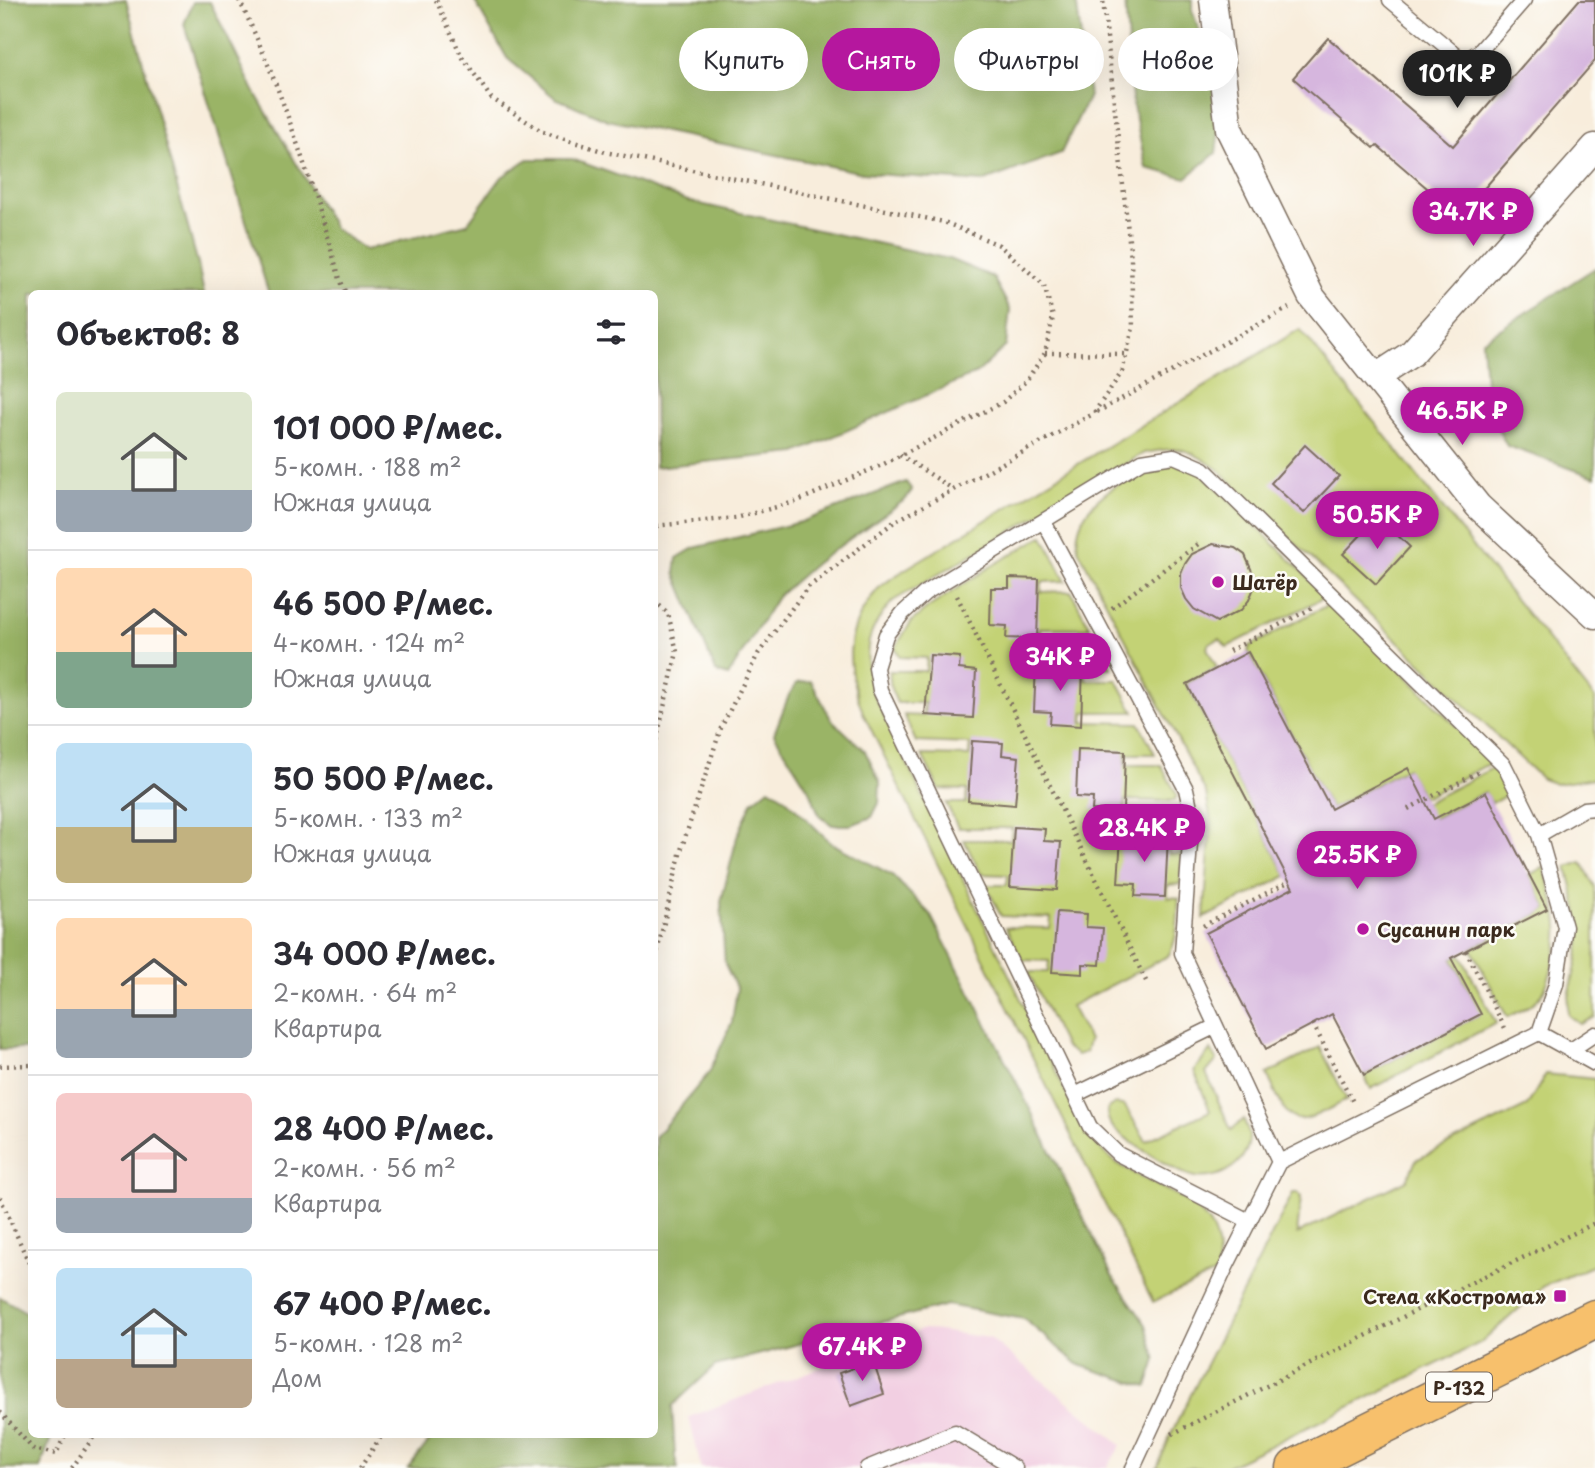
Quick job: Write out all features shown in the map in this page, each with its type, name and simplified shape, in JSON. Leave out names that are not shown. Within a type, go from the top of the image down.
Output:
[{"type":"highway","name":"Р-132","points":[[1296,1468],[1595,1319]]},
{"type":"street","points":[[1213,0],[1229,129],[1311,296],[1478,506],[1595,615]]},
{"type":"street","points":[[1376,377],[1410,354],[1595,147]]},
{"type":"lane","points":[[1390,0],[1461,59],[1479,52],[1524,0]]},
{"type":"lane","points":[[1136,1461],[1279,1162],[1539,1033],[1556,984],[1565,927],[1539,835],[1500,760],[1204,469],[1174,456],[1142,461],[925,593],[902,613],[886,635],[876,668],[880,690],[1090,1127],[1118,1154],[1249,1221]]},
{"type":"lane","points":[[1044,522],[1186,789],[1192,816],[1182,953],[1279,1162]]},
{"type":"lane","points":[[1539,835],[1584,809],[1595,808]]},
{"type":"lane","points":[[1075,1095],[1216,1026]]},
{"type":"lane","points":[[1539,1033],[1595,1064]]},
{"type":"lane","points":[[1571,1050],[1595,1034]]},
{"type":"lane","points":[[867,1468],[955,1432],[1015,1468]]},
{"type":"path","points":[[239,0],[257,36],[303,156],[344,290]]},
{"type":"path","points":[[436,0],[461,55],[491,98],[543,132],[606,152],[944,222],[999,245],[1044,285],[1053,317],[1045,353],[1026,381],[1003,402],[900,455],[783,505],[736,518],[658,526]]},
{"type":"path","points":[[1093,414],[1122,372],[1133,328],[1131,259],[1103,0]]},
{"type":"path","points":[[658,948],[681,850],[721,728],[758,654],[807,588],[894,522],[1311,296]]},
{"type":"path","points":[[1045,353],[1127,354]]},
{"type":"path","points":[[900,455],[954,489]]},
{"type":"path","points":[[1097,620],[1201,542]]},
{"type":"path","points":[[948,580],[1146,981]]},
{"type":"path","points":[[1229,651],[1334,597]]},
{"type":"path","points":[[658,605],[667,613],[677,652],[658,733]]},
{"type":"path","points":[[1408,809],[1500,760]]},
{"type":"path","points":[[1184,937],[1290,881]]},
{"type":"path","points":[[1466,951],[1515,1045]]},
{"type":"path","points":[[1313,1024],[1362,1121]]},
{"type":"path","points":[[0,1066],[28,1065]]},
{"type":"path","points":[[0,1197],[28,1261]]},
{"type":"path","points":[[1136,1461],[1166,1437],[1595,1223]]},
{"type":"path","points":[[0,1412],[33,1450],[56,1454],[64,1438]]},
{"type":"path","points":[[72,1468],[93,1438]]},
{"type":"path","points":[[360,1468],[380,1438]]},
{"type":"shaded area","points":[[924,1329],[990,1338],[1121,1445],[1107,1468],[701,1468],[689,1417]]},
{"type":"green space","points":[[0,0],[126,0],[203,290],[28,290],[28,1049],[0,1049]]},
{"type":"green space","points":[[474,0],[1076,0],[1080,28],[954,28],[954,91],[1088,91],[1089,96],[1061,153],[982,182],[863,173],[608,120],[555,98],[507,58]]},
{"type":"green space","points":[[1125,0],[1192,0],[1192,10],[1198,28],[1127,28]]},
{"type":"green space","points":[[193,2],[210,2],[254,91],[334,228],[365,250],[467,224],[502,177],[528,159],[572,159],[691,202],[949,259],[993,277],[1010,309],[1006,346],[977,373],[796,453],[658,467],[658,290],[268,290],[184,24]]},
{"type":"green space","points":[[1131,91],[1220,91],[1223,100],[1216,153],[1186,178],[1146,168]]},
{"type":"green space","points":[[1595,268],[1595,477],[1507,446],[1487,408],[1482,341]]},
{"type":"green space","points":[[1300,329],[1595,699],[1595,778],[1556,784],[1542,779],[1219,470],[1184,450],[1168,449],[1144,453],[893,601],[872,633],[867,653],[872,691],[1084,1130],[1114,1161],[1188,1202],[1213,1230],[1218,1249],[1216,1273],[1153,1302],[864,715],[853,681],[850,650],[858,620],[866,605],[887,581]]},
{"type":"green space","points":[[1174,463],[1201,472],[1327,596],[1227,647],[1220,639],[1209,643],[1207,648],[1217,668],[1187,684],[1287,876],[1204,918],[1211,822],[1206,793],[1078,549],[1078,532],[1084,517],[1095,503],[1125,480]]},
{"type":"green space","points":[[906,482],[912,490],[906,499],[816,563],[777,597],[728,676],[716,672],[675,573],[677,558],[694,548],[801,522]]},
{"type":"green space","points":[[1043,536],[1066,581],[1042,582],[1041,592],[1071,591],[1090,628],[1040,628],[1039,639],[1096,639],[1111,668],[1086,668],[1085,680],[1117,680],[1134,712],[1084,712],[1083,722],[1139,723],[1155,754],[1127,754],[1126,765],[1161,765],[1177,795],[1174,801],[1125,800],[1124,813],[1179,815],[1182,819],[1183,840],[1170,840],[1169,854],[1182,854],[1180,884],[1168,885],[1168,897],[1179,898],[1172,949],[1168,956],[1071,1006],[1089,1040],[1086,1052],[1077,1055],[1065,1047],[1028,972],[1048,972],[1049,961],[1022,960],[1006,927],[1050,928],[1051,918],[1001,916],[986,885],[1007,885],[1008,875],[981,874],[964,840],[1011,840],[1012,828],[958,828],[946,803],[966,803],[967,790],[939,789],[922,755],[969,756],[970,744],[916,742],[904,715],[923,716],[924,703],[897,703],[891,689],[889,671],[926,671],[927,658],[900,657],[895,648],[911,622],[990,567]]},
{"type":"green space","points":[[1333,602],[1492,762],[1426,797],[1422,796],[1407,768],[1331,809],[1248,652],[1250,646]]},
{"type":"green space","points":[[811,681],[831,719],[865,751],[880,782],[879,803],[872,817],[851,825],[832,825],[819,815],[811,793],[774,734],[789,695],[797,683]]},
{"type":"green space","points":[[1496,766],[1510,793],[1492,803],[1485,792],[1418,827],[1410,811]]},
{"type":"green space","points":[[769,788],[785,798],[831,843],[892,875],[930,914],[1111,1274],[1146,1325],[1156,1360],[1147,1387],[1079,1365],[1024,1319],[947,1305],[715,1366],[672,1406],[678,1468],[408,1468],[432,1438],[658,1438],[658,1133],[709,1073],[732,1022],[737,989],[725,964],[721,902],[737,837],[752,802]]},
{"type":"green space","points":[[1582,862],[1595,887],[1595,1017],[1580,1024],[1568,1015],[1580,934],[1567,867]]},
{"type":"green space","points":[[1544,867],[1557,919],[1558,933],[1553,963],[1547,984],[1539,998],[1528,1007],[1507,1017],[1471,948],[1547,909],[1529,875]]},
{"type":"green space","points":[[1460,954],[1496,1023],[1371,1089],[1364,1075],[1480,1014],[1452,958]]},
{"type":"green space","points":[[1320,1047],[1347,1100],[1315,1116],[1296,1119],[1289,1115],[1283,1106],[1267,1074]]},
{"type":"green space","points":[[1211,1050],[1217,1060],[1206,1073],[1231,1130],[1244,1119],[1249,1135],[1248,1145],[1232,1168],[1214,1176],[1195,1177],[1152,1156],[1118,1132],[1108,1119],[1107,1111],[1115,1104],[1125,1106],[1146,1141],[1210,1111],[1194,1070]]},
{"type":"green space","points":[[1546,1074],[1595,1079],[1595,1265],[1544,1286],[1482,1342],[1224,1468],[1157,1468],[1171,1434],[1293,1193],[1298,1193],[1301,1197],[1297,1234],[1407,1180],[1416,1160],[1527,1106]]},
{"type":"green space","points":[[0,1297],[28,1313],[28,1438],[51,1438],[40,1468],[0,1468]]},
{"type":"building","points":[[1579,0],[1595,0],[1595,61],[1468,207],[1463,202],[1455,212],[1377,145],[1374,148],[1293,78],[1328,38],[1453,146]]},
{"type":"building","points":[[1305,445],[1339,476],[1304,513],[1271,483]]},
{"type":"building","points":[[1378,517],[1410,547],[1376,584],[1343,554]]},
{"type":"building","name":"Шатёр","points":[[1213,544],[1235,548],[1245,555],[1254,576],[1254,588],[1241,610],[1217,622],[1194,609],[1181,588],[1181,574],[1192,554]]},
{"type":"building","points":[[1009,578],[1039,579],[1037,639],[1006,638],[1007,626],[990,625],[991,588],[1009,588]]},
{"type":"building","points":[[1248,652],[1331,809],[1408,768],[1434,819],[1486,792],[1547,909],[1451,958],[1481,1014],[1364,1075],[1332,1014],[1266,1049],[1206,933],[1293,888],[1187,684]]},
{"type":"building","points":[[930,655],[960,657],[959,669],[976,671],[973,718],[925,715]]},
{"type":"building","points":[[1036,664],[1083,666],[1081,726],[1050,724],[1051,712],[1034,711]]},
{"type":"building","points":[[972,741],[1003,743],[1002,755],[1019,757],[1015,805],[968,801]]},
{"type":"building","points":[[1078,749],[1125,751],[1123,811],[1092,810],[1093,798],[1076,797]]},
{"type":"building","points":[[1014,827],[1045,829],[1044,841],[1061,842],[1057,890],[1010,887]]},
{"type":"building","points":[[1121,836],[1168,837],[1165,897],[1135,896],[1136,884],[1118,883]]},
{"type":"building","points":[[1057,912],[1087,914],[1086,927],[1103,928],[1100,965],[1083,964],[1083,974],[1052,972]]},
{"type":"building","points":[[873,1361],[884,1394],[851,1406],[839,1373]]},
{"type":"place","name":"Шатёр","points":[[1218,582]]},
{"type":"place","name":"Сусанин парк","points":[[1363,929]]},
{"type":"place","name":"Стела «Кострома»","points":[[1560,1296]]}]
